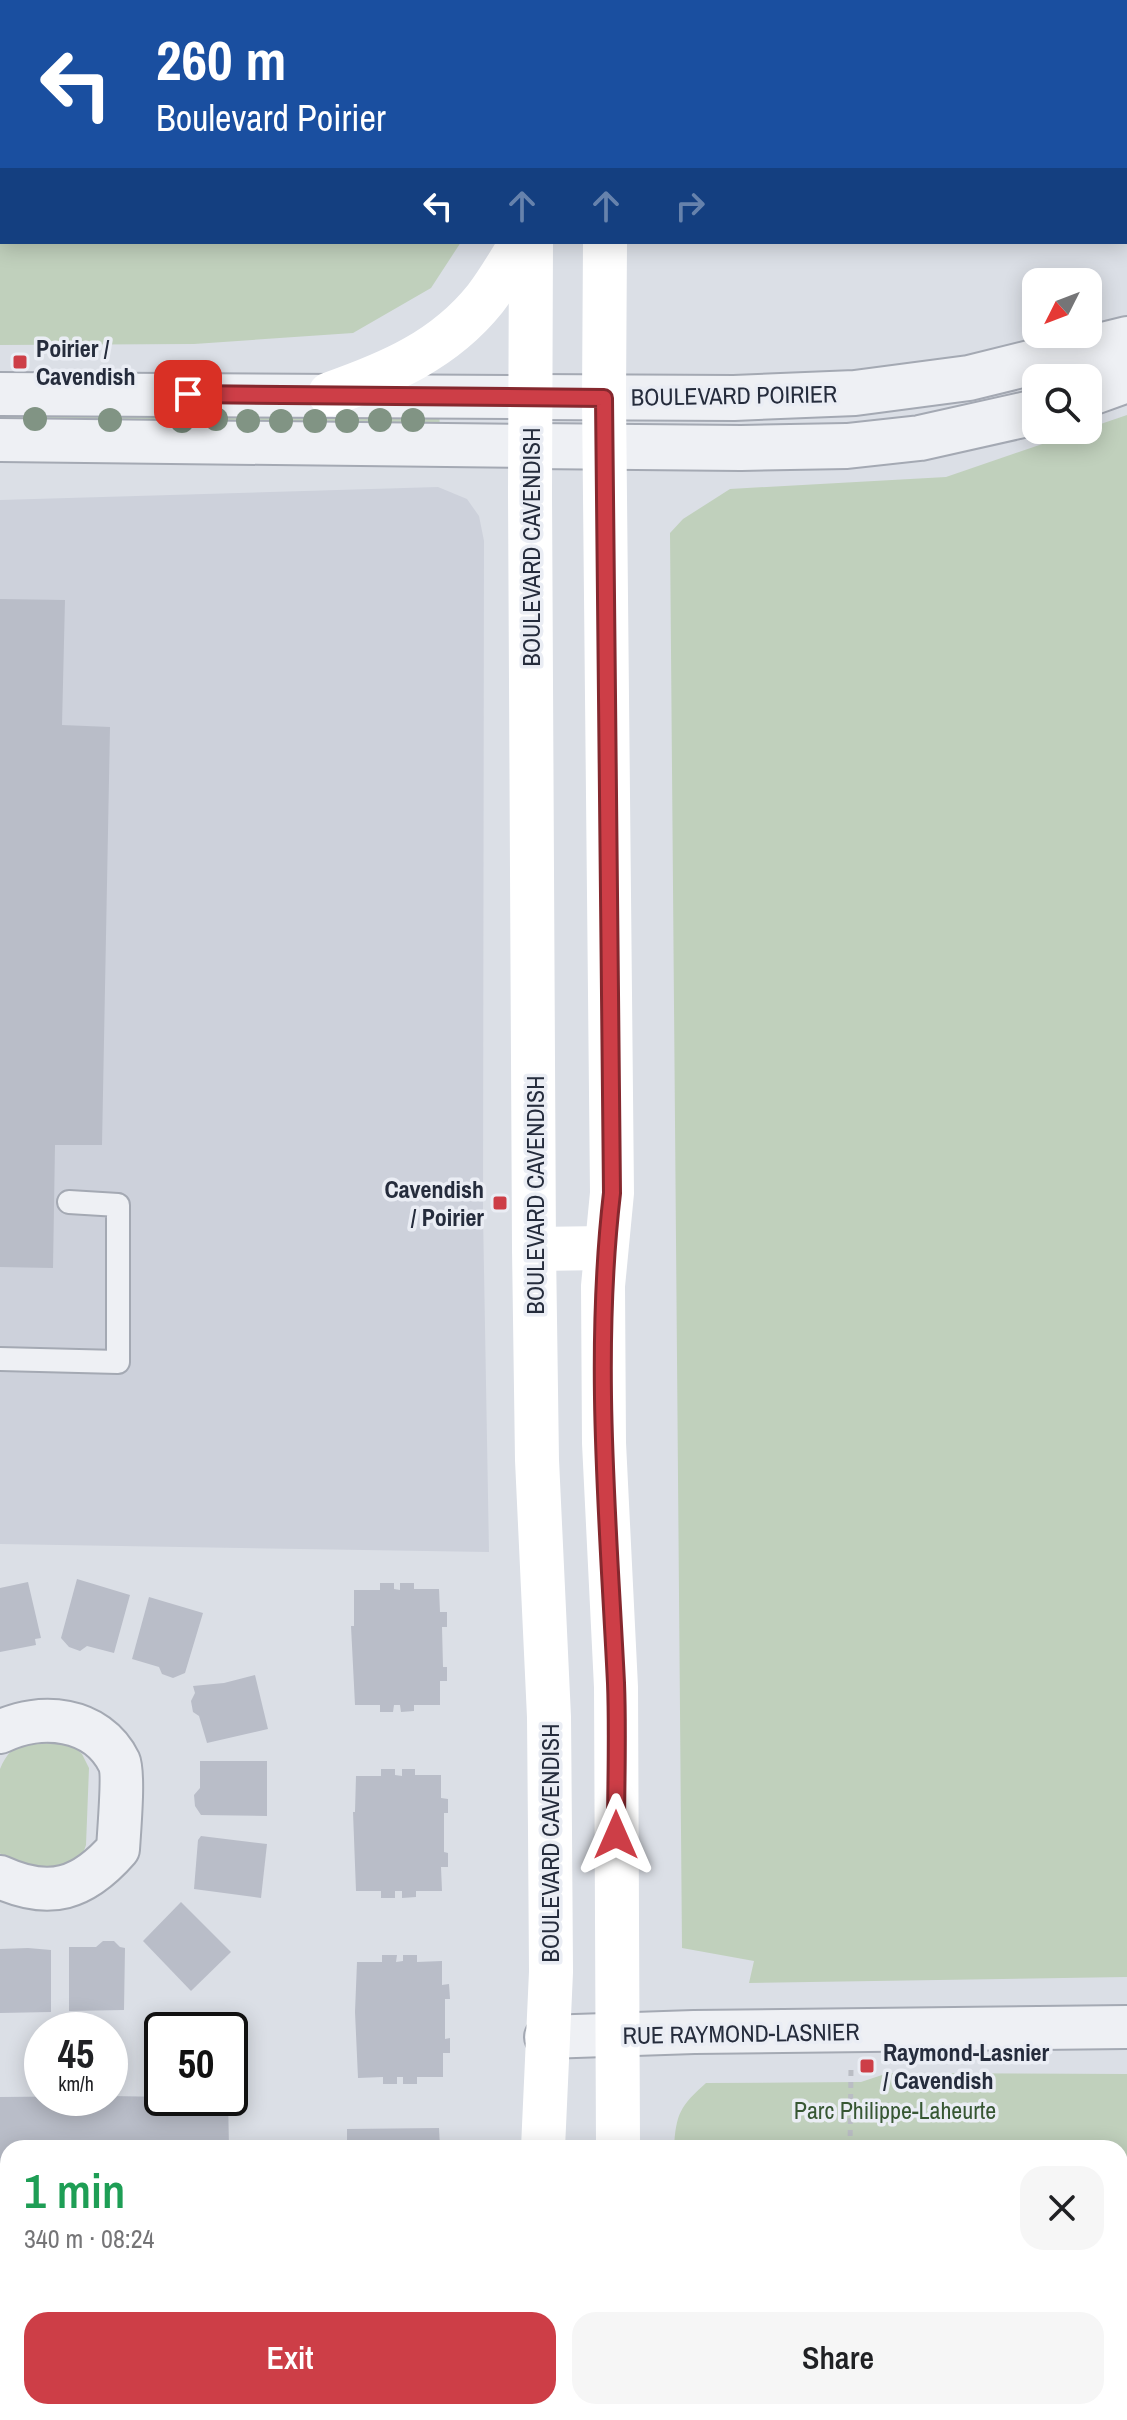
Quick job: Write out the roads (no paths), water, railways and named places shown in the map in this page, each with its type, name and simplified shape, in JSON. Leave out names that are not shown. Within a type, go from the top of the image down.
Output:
[{"type":"main road","points":[[330,394],[399,367],[450,336],[487,296],[521,244]]},
{"type":"main road","name":"BOULEVARD CAVENDISH","points":[[531,244],[534,1249],[537,1460],[549,1717],[551,1972],[543,2140]]},
{"type":"main road","points":[[605,244],[604,447],[612,1193],[603,1286],[604,1443],[616,1687],[618,2140]]},
{"type":"main road","points":[[534,1249],[606,1248]]},
{"type":"street","name":"BOULEVARD POIRIER","points":[[0,394],[815,397],[969,378],[1127,339]]},
{"type":"street","points":[[1102,389],[1127,380]]},
{"type":"street","name":"BOULEVARD POIRIER","points":[[0,440],[741,448],[885,443],[1022,416]]},
{"type":"street","points":[[0,1732],[19,1723],[48,1719],[77,1725],[102,1741],[120,1764],[118,1849],[99,1871],[73,1885],[47,1891],[21,1887],[0,1877]]},
{"type":"street","name":"RUE RAYMOND-LASNIER","points":[[546,2037],[1127,2027]]},
{"type":"lane","points":[[0,1359],[118,1362],[118,1205],[69,1202]]},
{"type":"place","name":"Poirier / Cavendish","points":[[20,362]]},
{"type":"place","name":"Cavendish / Poirier","points":[[500,1203]]},
{"type":"place","name":"Raymond-Lasnier / Cavendish","points":[[867,2066]]},
{"type":"park label","name":"Parc Philippe-Laheurte","points":[[895,2110]]}]
